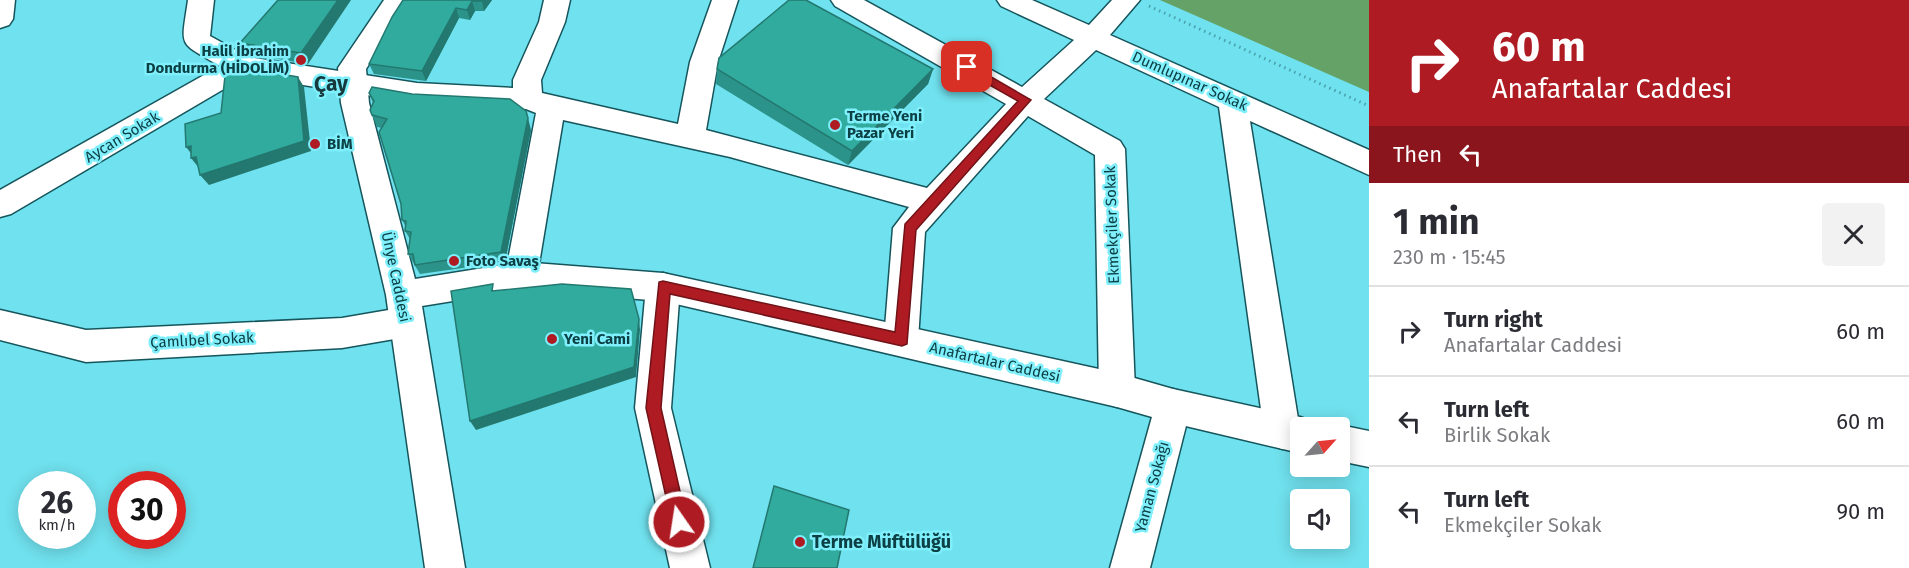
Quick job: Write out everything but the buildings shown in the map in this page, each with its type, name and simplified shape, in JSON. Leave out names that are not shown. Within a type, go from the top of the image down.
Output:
[{"type":"street","points":[[0,19],[2,0]]},
{"type":"street","points":[[201,0],[196,40],[242,66],[417,93],[540,103],[690,137],[933,202]]},
{"type":"street","name":"Ünye Caddesi","points":[[397,0],[352,68],[353,83],[355,103],[405,309],[445,568]]},
{"type":"street","points":[[521,276],[540,103],[527,80],[552,22],[557,0]]},
{"type":"street","points":[[690,137],[704,62],[725,0]]},
{"type":"street","name":"Ekmekçiler Sokak","points":[[844,0],[1110,149],[1117,390]]},
{"type":"street","name":"Dumlupınar Sokak","points":[[1010,0],[1369,163]]},
{"type":"street","points":[[902,340],[909,228],[1026,100],[1092,38],[1136,2]]},
{"type":"street","name":"Aycan Sokak","points":[[0,205],[75,164],[242,66]]},
{"type":"street","points":[[1233,100],[1290,427]]},
{"type":"street","name":"Anafartalar Caddesi","points":[[405,309],[521,276],[663,287],[902,340],[1290,433]]},
{"type":"street","points":[[663,287],[653,408],[690,568]]},
{"type":"street","name":"Çamlıbel Sokak","points":[[0,325],[86,346],[342,333],[405,309]]},
{"type":"street","name":"Yaman Sokağı","points":[[1130,568],[1173,406]]},
{"type":"street","points":[[1350,445],[1369,449]]},
{"type":"path","points":[[1136,2],[1369,106]]},
{"type":"shaded area","points":[[1160,0],[1369,0],[1369,92]]},
{"type":"place","name":"Halil İbrahim Dondurma (HİDOLİM)","points":[[301,60]]},
{"type":"place","name":"Terme Yeni Pazar Yeri","points":[[835,125]]},
{"type":"place","name":"BİM","points":[[315,144]]},
{"type":"place","name":"Foto Savaş","points":[[454,261]]},
{"type":"place","name":"Yeni Cami","points":[[552,339]]},
{"type":"place","name":"Terme Müftülüğü","points":[[800,542]]},
{"type":"district","name":"Çay","points":[[331,84]]},
{"type":"route","points":[[679,522],[653,408],[663,287],[902,340],[909,228],[1026,100],[967,67]]}]
